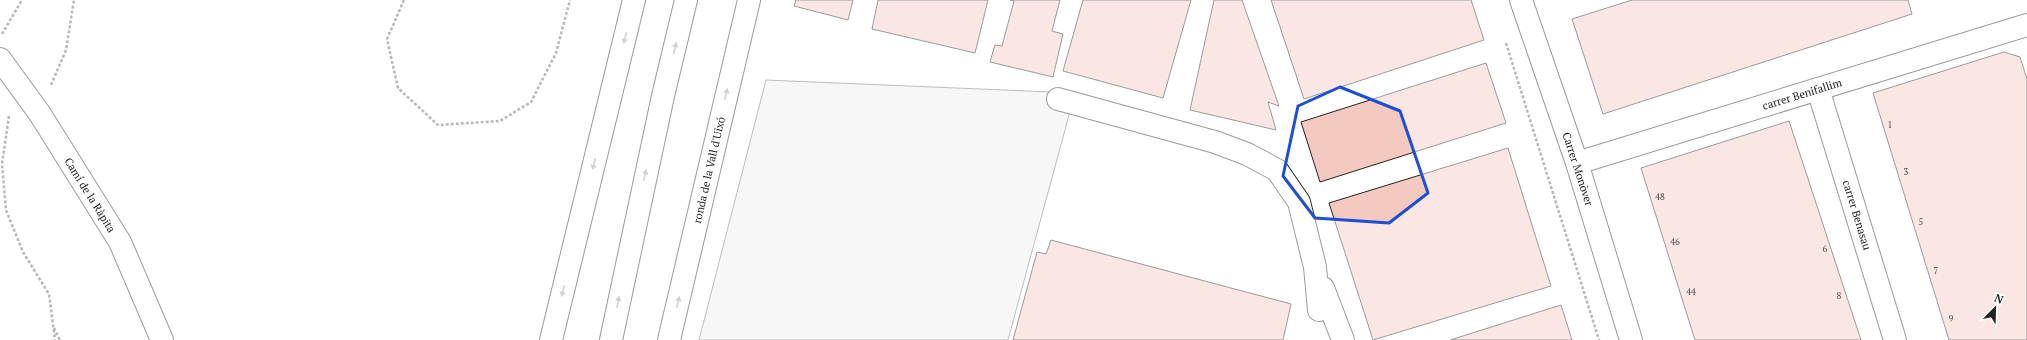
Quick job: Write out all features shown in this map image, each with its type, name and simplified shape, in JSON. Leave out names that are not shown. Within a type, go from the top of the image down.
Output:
[{"type":"street","points":[[551,340],[634,0]]},
{"type":"street","points":[[611,340],[659,112],[686,0]]},
{"type":"street","name":"ronda de la Vall d'Uixó","points":[[669,340],[749,0]]},
{"type":"street","name":"Carrer Monòver","points":[[1521,0],[1577,163],[1631,340]]},
{"type":"street","name":"carrer Benifallim","points":[[1577,163],[2027,25]]},
{"type":"street","name":"Camí de la Ràpita","points":[[0,59],[40,114],[120,242],[162,340]]},
{"type":"street","name":"carrer Benasau","points":[[1818,89],[1895,340]]},
{"type":"street","points":[[1058,99],[1215,142],[1247,154],[1277,170],[1299,202],[1314,267],[1319,310]]},
{"type":"street","points":[[1314,267],[1343,340]]},
{"type":"path","points":[[0,38],[22,0]]},
{"type":"path","points":[[40,114],[66,50],[74,0]]},
{"type":"path","points":[[404,0],[387,39],[398,88],[438,125],[500,121],[531,102],[556,53],[570,0]]},
{"type":"path","points":[[1505,38],[1599,340]]},
{"type":"path","points":[[21,88],[10,114],[2,164],[6,210],[23,252],[49,294],[55,340]]},
{"type":"path","points":[[53,326],[60,340]]},
{"type":"highlighted area","points":[[1340,87],[1400,111],[1428,193],[1389,223],[1315,218],[1283,176],[1298,106]]},
{"type":"shaded area","points":[[766,80],[1075,93],[1008,340],[699,340]]},
{"type":"building","points":[[796,0],[853,0],[848,20],[794,6]]},
{"type":"building","points":[[878,0],[988,0],[975,53],[872,29]]},
{"type":"building","points":[[1010,0],[1060,0],[1052,31],[1063,34],[1053,77],[990,62],[995,45],[1002,46],[1014,1]]},
{"type":"building","points":[[1083,0],[1191,0],[1163,98],[1063,71]]},
{"type":"building","points":[[1214,0],[1242,0],[1279,106],[1268,102],[1276,130],[1190,110]]},
{"type":"building","points":[[1271,0],[1471,0],[1484,40],[1304,99]]},
{"type":"building","points":[[1632,0],[1908,0],[1912,14],[1603,114],[1572,19]]},
{"type":"building","points":[[2004,52],[2020,57],[2027,79],[2027,340],[1949,340],[1873,93]]},
{"type":"building","points":[[1486,63],[1506,123],[1320,182],[1301,122]]},
{"type":"building","points":[[1789,121],[1861,340],[1695,340],[1641,168]]},
{"type":"building","points":[[1508,148],[1551,286],[1373,340],[1329,203]]},
{"type":"building","points":[[1051,240],[1291,304],[1283,340],[1013,340],[1037,252],[1046,254]]},
{"type":"building","points":[[1561,305],[1572,340],[1450,340]]}]
